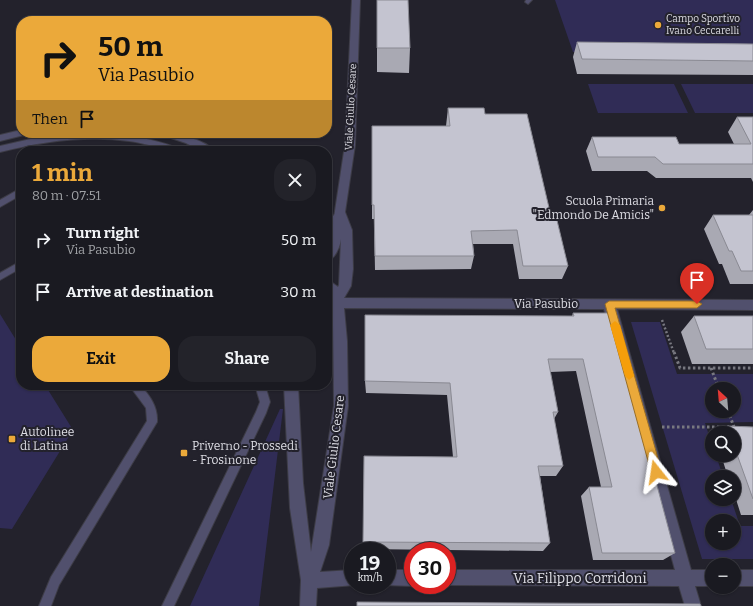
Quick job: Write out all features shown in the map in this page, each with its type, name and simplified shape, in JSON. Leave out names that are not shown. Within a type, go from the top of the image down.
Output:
[{"type":"street","name":"Viale Giulio Cesare","points":[[332,250],[335,245],[350,145],[356,0]]},
{"type":"street","points":[[0,138],[16,134]]},
{"type":"street","points":[[0,149],[32,141],[52,138]]},
{"type":"street","points":[[127,138],[145,140],[163,146]]},
{"type":"street","points":[[181,138],[199,146]]},
{"type":"street","name":"Viale Giulio Cesare","points":[[309,580],[321,546],[341,406],[341,341],[338,304],[345,286],[347,269],[347,230],[340,213]]},
{"type":"street","points":[[332,288],[334,290],[338,304],[332,315]]},
{"type":"street","name":"Via Pasubio","points":[[338,304],[753,305]]},
{"type":"street","points":[[609,304],[693,606]]},
{"type":"street","name":"Viale Giulio Cesare","points":[[291,390],[292,451],[301,546],[309,580],[308,606]]},
{"type":"street","points":[[309,580],[344,578]]},
{"type":"street","name":"Via Filippo Corridoni","points":[[456,578],[705,578]]},
{"type":"street","points":[[741,578],[753,578]]},
{"type":"lane","points":[[0,204],[16,194]]},
{"type":"lane","points":[[332,222],[340,213]]},
{"type":"lane","points":[[0,277],[16,267]]},
{"type":"lane","points":[[45,606],[55,581],[152,422],[154,414],[152,408],[138,390]]},
{"type":"lane","points":[[168,606],[261,413],[264,402],[261,390]]},
{"type":"path","points":[[656,304],[680,368],[753,368]]},
{"type":"path","points":[[711,368],[716,382]]},
{"type":"path","points":[[644,427],[705,427]]},
{"type":"shaded area","name":"Campo Sportivo Ivano Ceccarelli","points":[[555,0],[753,0],[753,50],[573,52]]},
{"type":"shaded area","points":[[588,84],[674,84],[688,113],[598,113]]},
{"type":"shaded area","points":[[681,84],[753,84],[753,113],[695,113]]},
{"type":"shaded area","points":[[0,314],[16,340],[16,390],[48,390],[73,430],[12,529],[0,528]]},
{"type":"shaded area","points":[[631,322],[660,322],[677,374],[753,374],[753,422],[705,423],[705,462],[718,462],[721,470],[705,470],[705,506],[733,506],[736,514],[705,514],[705,550],[741,550],[741,526],[753,526],[753,559],[702,559]]},
{"type":"shaded area","points":[[280,409],[283,409],[259,606],[190,606]]},
{"type":"building","points":[[377,0],[408,0],[410,48],[377,48]]},
{"type":"building","points":[[577,42],[753,44],[753,61],[582,59]]},
{"type":"building","points":[[448,108],[484,108],[485,114],[527,114],[550,212],[555,212],[568,266],[523,266],[517,230],[471,231],[474,256],[375,256],[374,205],[372,205],[372,126],[450,126]]},
{"type":"building","points":[[737,117],[753,117],[753,164],[663,164],[655,157],[598,157],[592,137],[676,137],[679,144],[751,144]]},
{"type":"building","points":[[713,215],[753,215],[753,271],[741,271],[732,251],[729,251]]},
{"type":"building","points":[[573,313],[611,313],[675,553],[602,553],[589,487],[612,487],[583,359],[548,359],[558,412],[553,412],[563,466],[538,466],[550,543],[363,542],[364,456],[457,457],[450,383],[365,381],[365,315],[574,316]]},
{"type":"building","points":[[694,316],[753,316],[753,349],[706,349]]},
{"type":"building","points":[[741,427],[753,427],[753,499],[740,462],[741,462]]},
{"type":"building","points":[[357,602],[700,604],[701,606],[357,606]]},
{"type":"slow traffic","points":[[615,325],[629,376]]},
{"type":"place","name":"Campo Sportivo Ivano Ceccarelli","points":[[658,25]]},
{"type":"place","name":"Scuola Primaria \"Edmondo De Amicis\"","points":[[662,208]]},
{"type":"place","name":"Autolinee di Latina","points":[[12,439]]},
{"type":"place","name":"Priverno - Prossedi - Frosinone","points":[[184,453]]},
{"type":"route","points":[[656,472],[609,304],[697,304]]}]
